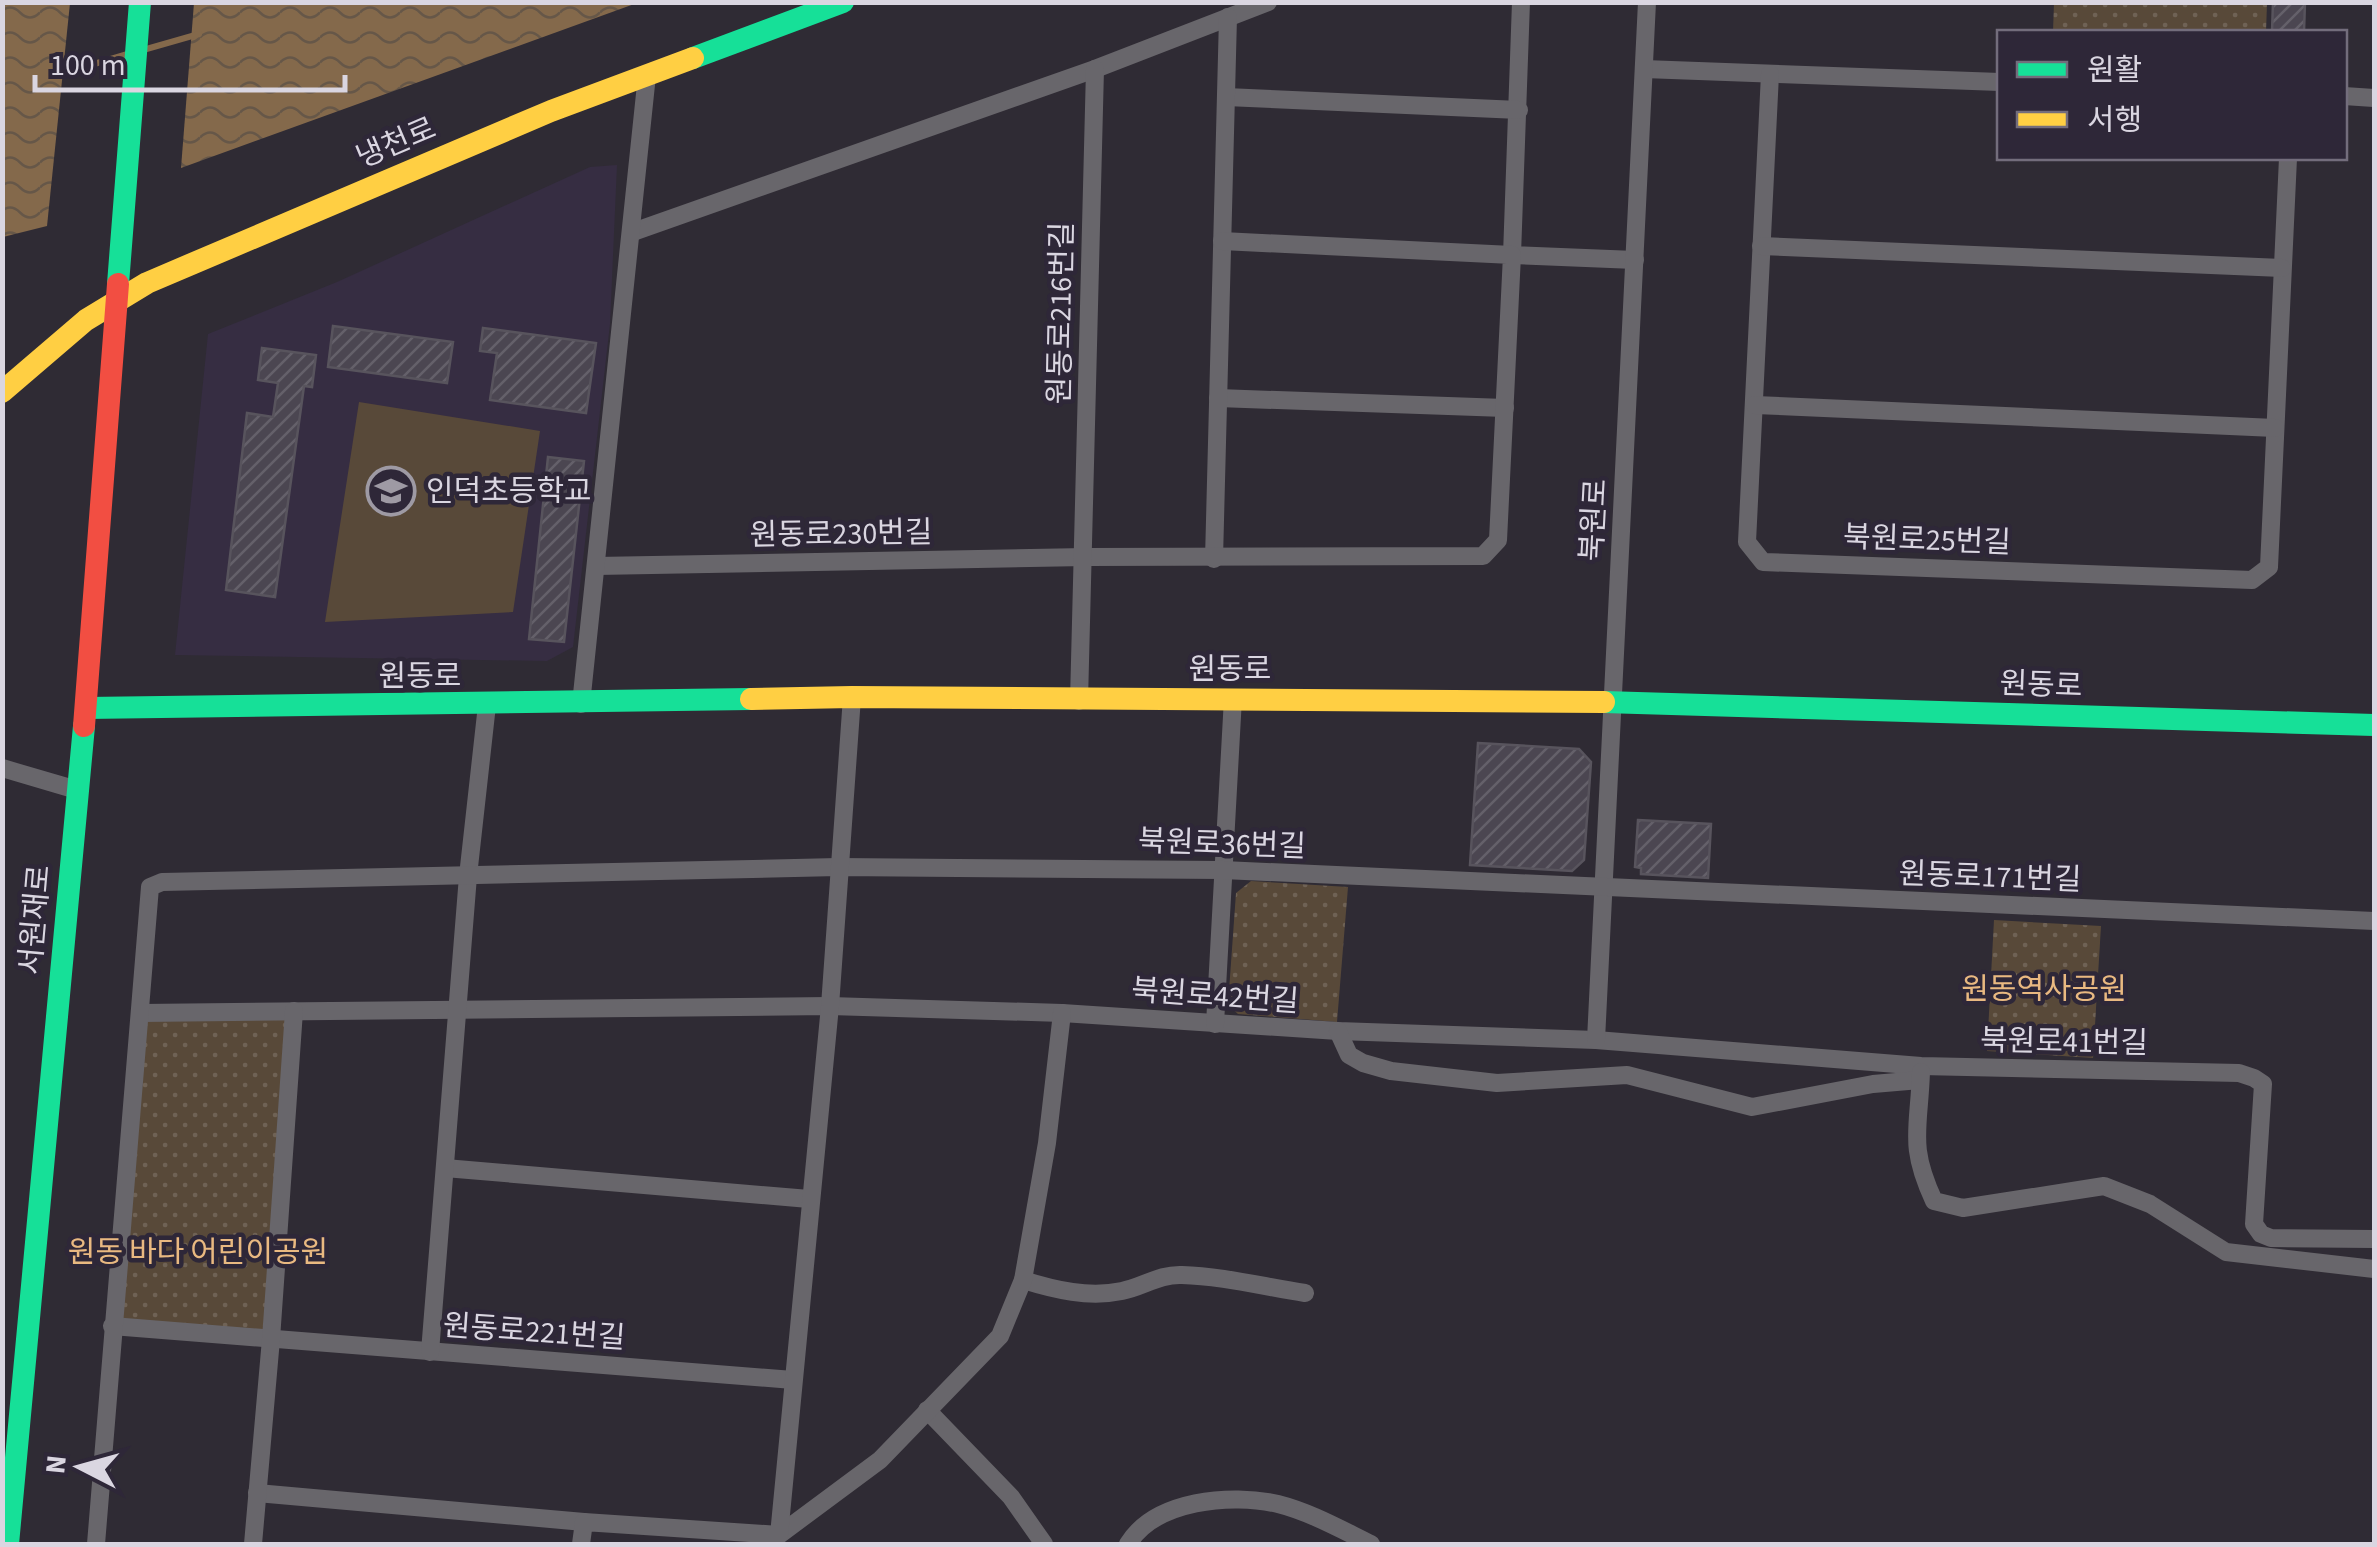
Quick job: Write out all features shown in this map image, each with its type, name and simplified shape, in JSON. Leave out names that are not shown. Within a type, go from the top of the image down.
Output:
[{"type":"street","name":"서원재로","points":[[8,1544],[86,708],[140,2]]},
{"type":"street","name":"냉천로","points":[[2,392],[115,300],[453,151],[843,2]]},
{"type":"street","points":[[633,232],[1095,69],[1268,2]]},
{"type":"street","points":[[1085,557],[1483,556],[1498,540],[1521,2]]},
{"type":"street","name":"북원로","points":[[1596,1040],[1646,2]]},
{"type":"street","points":[[1214,558],[1228,16]]},
{"type":"street","name":"원동로216번길","points":[[1079,701],[1095,69]]},
{"type":"street","points":[[1644,69],[1997,82]]},
{"type":"street","name":"북원로25번길","points":[[1770,74],[1747,542],[1763,562],[2252,580],[2269,567],[2276,428]]},
{"type":"street","points":[[581,704],[647,75]]},
{"type":"street","points":[[2347,96],[2374,98]]},
{"type":"street","points":[[1226,98],[1518,110]]},
{"type":"street","points":[[1755,404],[2276,428],[2288,160]]},
{"type":"street","points":[[1222,241],[1635,260]]},
{"type":"street","points":[[1761,246],[2282,268]]},
{"type":"street","points":[[1218,398],[1505,408]]},
{"type":"street","name":"원동로230번길","points":[[596,566],[1085,557]]},
{"type":"street","points":[[779,1535],[830,1006],[852,697]]},
{"type":"street","name":"원동로","points":[[86,708],[581,704],[852,697],[1079,701],[1233,698],[1613,702],[2374,725]]},
{"type":"street","points":[[1215,1024],[1233,698]]},
{"type":"street","points":[[430,1352],[468,876],[487,705]]},
{"type":"street","points":[[2,768],[77,790]]},
{"type":"street","points":[[96,1544],[150,887],[162,882],[838,866]]},
{"type":"street","name":"북원로36번길","points":[[838,866],[1224,870],[1604,888]]},
{"type":"street","name":"원동로171번길","points":[[1604,888],[2374,921]]},
{"type":"street","points":[[141,1013],[830,1006]]},
{"type":"street","name":"북원로42번길","points":[[830,1006],[1062,1014],[1338,1032],[1596,1040]]},
{"type":"street","points":[[253,1544],[272,1339],[294,1012]]},
{"type":"street","points":[[257,1493],[779,1535],[880,1460],[1000,1336],[1023,1280],[1047,1142],[1062,1014]]},
{"type":"street","points":[[1338,1032],[1349,1055],[1391,1071],[1497,1083],[1627,1075],[1752,1107],[1920,1073],[1914,1139],[1918,1167],[1934,1201],[1963,1208],[2104,1186],[2150,1204],[2226,1252],[2374,1269]]},
{"type":"street","name":"북원로41번길","points":[[1596,1040],[1920,1073],[2239,1074],[2262,1084],[2254,1224],[2261,1234],[2271,1238],[2374,1239]]},
{"type":"street","points":[[445,1168],[809,1199]]},
{"type":"street","points":[[1023,1280],[1058,1291],[1094,1293],[1124,1291],[1184,1274],[1305,1292]]},
{"type":"street","name":"원동로221번길","points":[[112,1326],[793,1380]]},
{"type":"street","points":[[927,1410],[1012,1497],[1044,1544]]},
{"type":"street","points":[[1128,1544],[1137,1530],[1164,1514],[1209,1500],[1276,1503],[1371,1544]]},
{"type":"street","points":[[581,1544],[584,1522]]},
{"type":"shaded area","name":"인덕초등학교","points":[[617,165],[610,324],[573,647],[547,661],[175,655],[208,334],[337,282],[590,167]]},
{"type":"green space","points":[[2054,3],[2267,3],[2266,30],[2053,30]]},
{"type":"green space","points":[[359,402],[540,431],[513,612],[325,622]]},
{"type":"green space","points":[[1251,881],[1348,887],[1337,1022],[1238,1014],[1228,1005],[1236,893]]},
{"type":"green space","name":"원동역사공원","points":[[1994,920],[2101,926],[2093,1058],[1987,1051]]},
{"type":"green space","name":"원동 바다 어린이공원","points":[[294,1011],[271,1339],[112,1326],[141,1013]]},
{"type":"water","points":[[195,2],[637,3],[181,168]]},
{"type":"water","points":[[2,3],[70,3],[47,226],[3,237]]},
{"type":"building","points":[[2273,2],[2305,2],[2304,30],[2272,30]]},
{"type":"building","points":[[333,326],[453,342],[447,383],[328,367]]},
{"type":"building","points":[[483,328],[596,343],[586,413],[490,400],[497,353],[480,351]]},
{"type":"building","points":[[262,348],[316,355],[312,387],[304,386],[275,597],[226,590],[247,413],[273,417],[278,383],[258,380]]},
{"type":"building","points":[[548,457],[584,461],[564,642],[529,639]]},
{"type":"building","points":[[1478,743],[1579,749],[1591,762],[1584,860],[1572,871],[1470,865]]},
{"type":"building","points":[[1638,820],[1711,824],[1708,878],[1641,874],[1641,868],[1635,867]]},
{"type":"waterway","points":[[143,50],[199,34]]},
{"type":"waterway","points":[[57,75],[131,53]]},
{"type":"traffic: fast","points":[[118,284],[140,2]]},
{"type":"traffic: fast","points":[[693,58],[843,2]]},
{"type":"traffic: fast","points":[[86,708],[751,699]]},
{"type":"traffic: fast","points":[[1604,702],[2374,725]]},
{"type":"traffic: fast","points":[[8,1544],[84,726]]},
{"type":"traffic: slow","points":[[2,392],[86,320],[147,283],[551,111],[693,58]]},
{"type":"traffic: slow","points":[[751,699],[1604,702]]},
{"type":"traffic: jam","points":[[84,726],[118,284]]},
{"type":"place","name":"인덕초등학교","points":[[391,491]]}]
